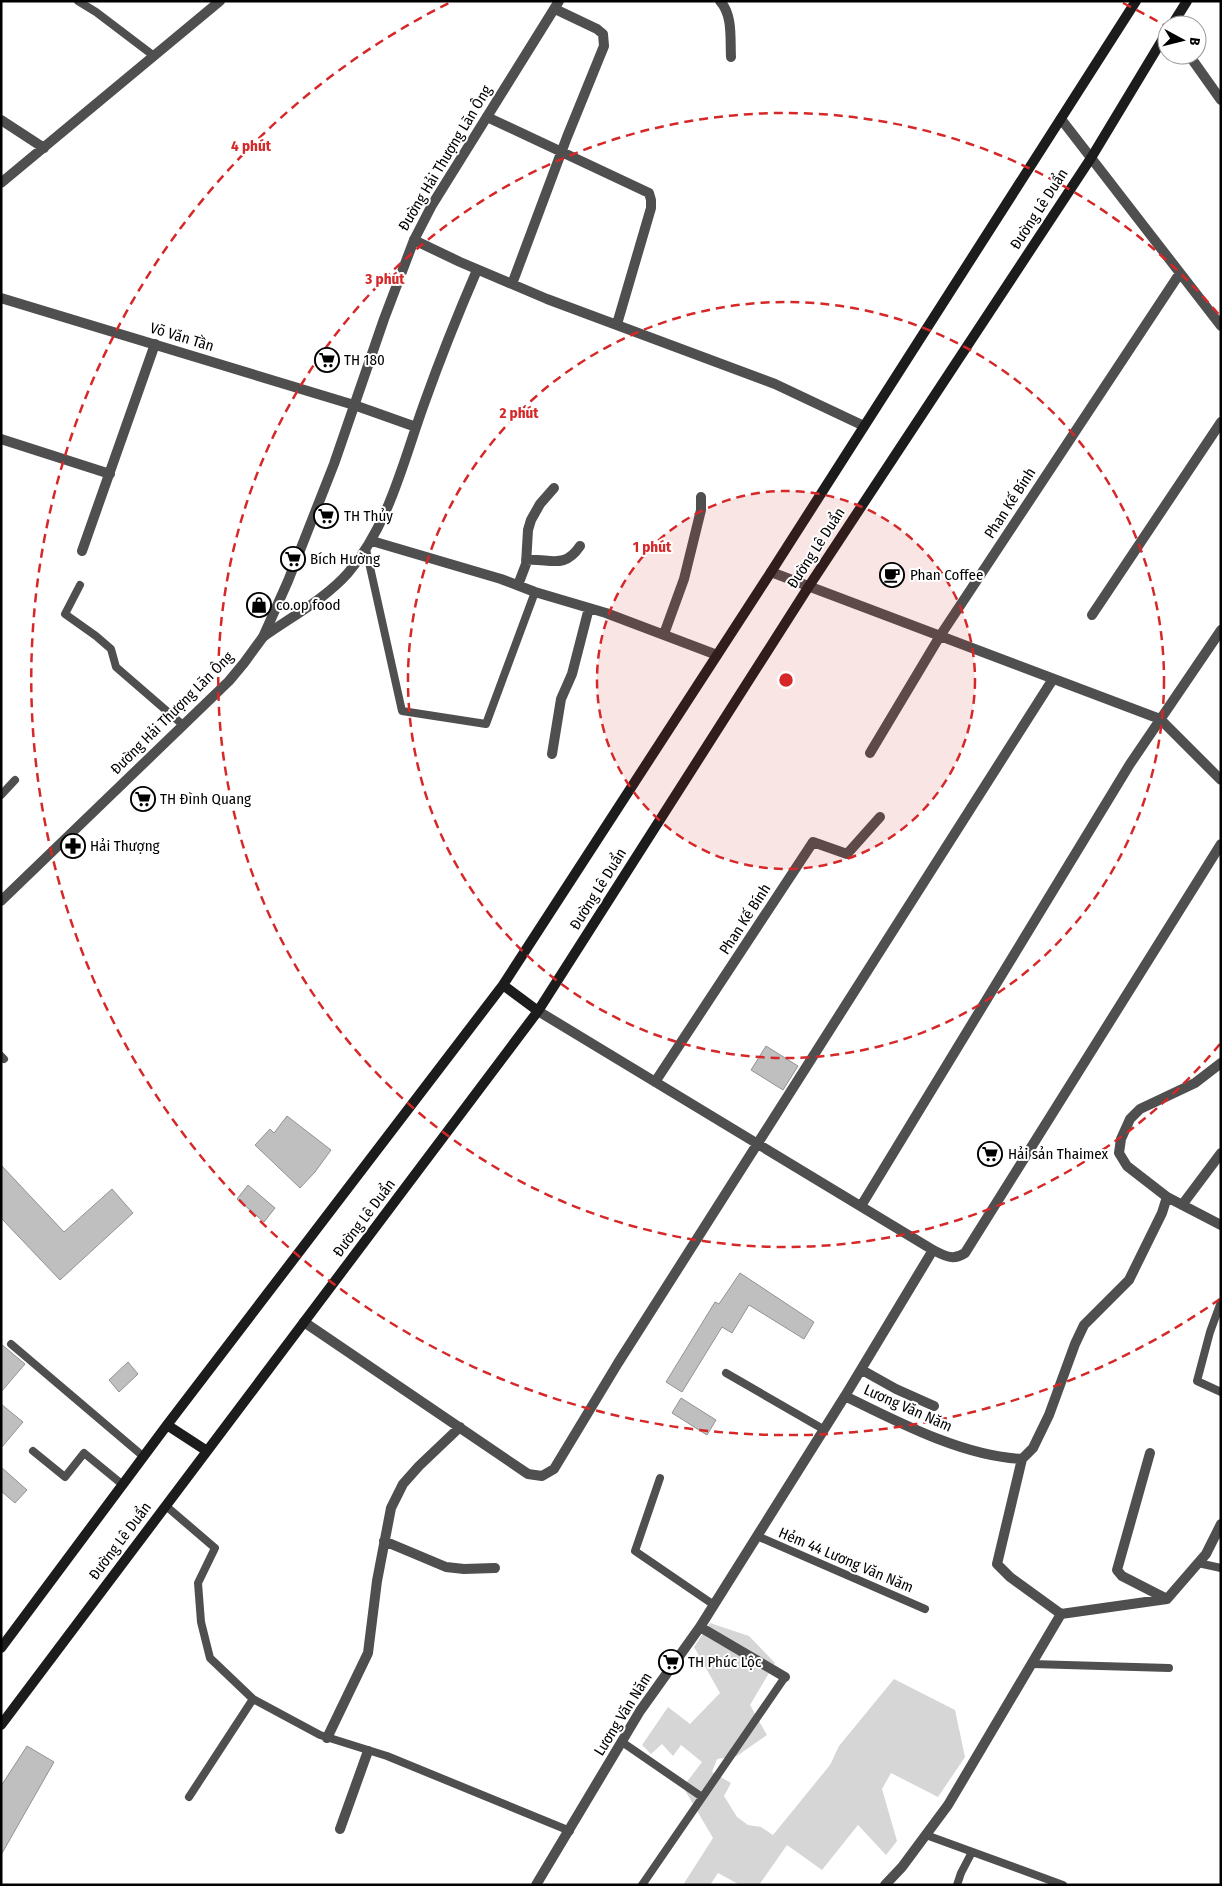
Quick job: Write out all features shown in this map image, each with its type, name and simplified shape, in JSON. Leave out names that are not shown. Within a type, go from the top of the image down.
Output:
[{"type":"main road","name":"Đường Lê Duẩn","points":[[1,1648],[503,984],[771,572],[1136,1]]},
{"type":"main road","points":[[1178,15],[1187,1]]},
{"type":"main road","name":"Đường Lê Duẩn","points":[[1,1725],[538,1012],[809,586],[1091,158],[1157,49]]},
{"type":"main road","points":[[503,984],[538,1012]]},
{"type":"main road","points":[[168,1425],[207,1451]]},
{"type":"street","points":[[1,183],[220,1]]},
{"type":"street","points":[[720,1],[728,15],[731,57]]},
{"type":"street","points":[[512,284],[561,152],[604,46],[603,34],[557,5]]},
{"type":"street","name":"Đường Hải Thượng Lãn Ông","points":[[1,901],[229,681],[263,636],[307,534],[414,240],[432,205],[557,5]]},
{"type":"street","points":[[1196,65],[1221,100]]},
{"type":"street","points":[[487,117],[650,193],[652,200],[650,208],[617,324]]},
{"type":"street","points":[[1061,119],[1221,326]]},
{"type":"street","points":[[1,120],[44,148]]},
{"type":"street","points":[[414,240],[477,270],[512,284],[775,384],[864,426]]},
{"type":"street","points":[[263,636],[340,582],[369,545],[390,501],[447,340],[477,270]]},
{"type":"street","name":"Phan Kế Bính","points":[[870,753],[940,636],[1180,273]]},
{"type":"street","name":"Võ Văn Tần","points":[[1,298],[354,405],[416,427]]},
{"type":"street","points":[[82,551],[155,344]]},
{"type":"street","points":[[1092,615],[1221,422]]},
{"type":"street","points":[[1,439],[110,474]]},
{"type":"street","points":[[518,586],[526,560],[528,530],[531,520],[540,504],[554,488]]},
{"type":"street","points":[[664,634],[684,579],[701,510],[702,496]]},
{"type":"street","points":[[369,545],[518,586],[589,608],[717,655]]},
{"type":"street","points":[[526,560],[535,559],[555,562],[567,560],[580,546]]},
{"type":"street","points":[[771,572],[1160,719],[1221,780]]},
{"type":"street","points":[[552,754],[561,700],[572,674],[589,608]]},
{"type":"street","points":[[861,1206],[1125,773],[1221,630]]},
{"type":"street","points":[[304,1322],[528,1474],[542,1476],[554,1469],[618,1363],[1052,679]]},
{"type":"street","name":"Phan Kế Bính","points":[[655,1082],[813,842],[848,854],[880,817]]},
{"type":"street","points":[[538,1012],[933,1250],[953,1258],[959,1257],[965,1252],[1221,844]]},
{"type":"street","points":[[1221,1062],[1195,1082],[1140,1109],[1130,1119],[1121,1139],[1119,1153],[1127,1166],[1167,1197],[1221,1225]]},
{"type":"street","points":[[1182,1205],[1221,1153]]},
{"type":"street","points":[[1167,1197],[1162,1213],[1129,1280],[1084,1325],[1075,1344],[1049,1415],[1033,1448],[1022,1459],[997,1564],[1010,1577],[1061,1614],[1168,1599],[1206,1554],[1221,1524]]},
{"type":"street","points":[[845,1396],[933,1250]]},
{"type":"street","points":[[862,1370],[896,1389],[934,1406]]},
{"type":"street","name":"Lương Văn Năm","points":[[536,1885],[640,1711],[700,1627],[823,1428],[845,1396],[926,1435],[1000,1458],[1022,1459]]},
{"type":"street","points":[[327,1738],[368,1653],[384,1541],[391,1508],[403,1484],[460,1427]]},
{"type":"street","points":[[1150,1453],[1117,1570],[1122,1576],[1168,1599]]},
{"type":"street","points":[[384,1541],[446,1567],[464,1569],[495,1568]]},
{"type":"street","points":[[886,1885],[902,1867],[948,1805],[1061,1614]]},
{"type":"street","points":[[700,1627],[784,1677]]},
{"type":"street","points":[[340,1828],[368,1750]]},
{"type":"lane","points":[[78,1],[96,12],[154,56]]},
{"type":"lane","points":[[369,545],[402,712],[486,724],[535,592]]},
{"type":"lane","points":[[80,585],[65,614],[96,636],[110,649],[116,667],[183,725]]},
{"type":"lane","points":[[1,795],[15,780]]},
{"type":"lane","points":[[1221,1302],[1210,1332],[1197,1381],[1221,1392]]},
{"type":"lane","points":[[11,1344],[144,1457]]},
{"type":"lane","points":[[726,1374],[823,1428]]},
{"type":"lane","points":[[33,1451],[65,1478],[84,1453],[123,1485]]},
{"type":"lane","points":[[660,1478],[635,1551],[714,1605]]},
{"type":"lane","points":[[166,1506],[215,1548],[198,1583],[201,1622],[210,1658],[253,1699],[327,1738],[387,1756],[570,1831]]},
{"type":"lane","name":"Hẻm 44 Lương Văn Năm","points":[[756,1536],[925,1609]]},
{"type":"lane","points":[[1198,1563],[1221,1568]]},
{"type":"lane","points":[[1032,1664],[1169,1668]]},
{"type":"lane","points":[[642,1885],[784,1677]]},
{"type":"lane","points":[[189,1797],[253,1699]]},
{"type":"lane","points":[[622,1742],[702,1798]]},
{"type":"lane","points":[[926,1835],[1063,1885]]},
{"type":"lane","points":[[957,1885],[972,1852]]},
{"type":"shaded area","points":[[710,1623],[749,1636],[775,1663],[750,1705],[767,1735],[737,1756],[717,1759],[712,1772],[731,1783],[724,1796],[737,1817],[748,1825],[761,1827],[773,1835],[830,1765],[839,1746],[894,1679],[955,1710],[965,1757],[938,1797],[891,1773],[882,1789],[897,1841],[886,1855],[858,1825],[822,1870],[787,1845],[759,1885],[740,1885],[718,1873],[710,1885],[683,1885],[713,1838],[683,1787],[702,1762],[681,1745],[673,1756],[662,1744],[651,1754],[642,1745],[668,1707],[690,1724],[720,1693],[694,1647]]},
{"type":"building","points":[[766,1046],[798,1066],[783,1090],[751,1070]]},
{"type":"building","points":[[287,1116],[331,1150],[315,1172],[300,1188],[255,1145],[270,1129],[274,1133]]},
{"type":"building","points":[[1,1165],[64,1232],[112,1189],[133,1213],[60,1280],[1,1218]]},
{"type":"building","points":[[248,1185],[275,1208],[264,1222],[237,1199]]},
{"type":"building","points":[[740,1273],[814,1322],[804,1339],[749,1305],[732,1333],[722,1327],[682,1392],[666,1382],[715,1302],[719,1304]]},
{"type":"building","points":[[1,1344],[25,1364],[1,1392]]},
{"type":"building","points":[[128,1362],[138,1374],[119,1392],[109,1380]]},
{"type":"building","points":[[681,1398],[716,1420],[707,1435],[672,1413]]},
{"type":"building","points":[[1,1404],[23,1422],[1,1448]]},
{"type":"building","points":[[1,1467],[27,1490],[15,1503],[1,1491]]},
{"type":"building","points":[[27,1746],[54,1762],[1,1855],[1,1786]]},
{"type":"place","name":"TH 180","points":[[327,360]]},
{"type":"place","name":"TH Thủy","points":[[326,516]]},
{"type":"place","name":"Bích Hường","points":[[293,559]]},
{"type":"place","name":"Phan Coffee","points":[[892,575]]},
{"type":"place","name":"co.op food","points":[[259,605]]},
{"type":"place","name":"TH Đình Quang","points":[[143,799]]},
{"type":"place","name":"Hải Thượng","points":[[73,846]]},
{"type":"place","name":"Hải sản Thaimex","points":[[990,1154]]},
{"type":"place","name":"TH Phúc Lộc","points":[[671,1662]]}]
